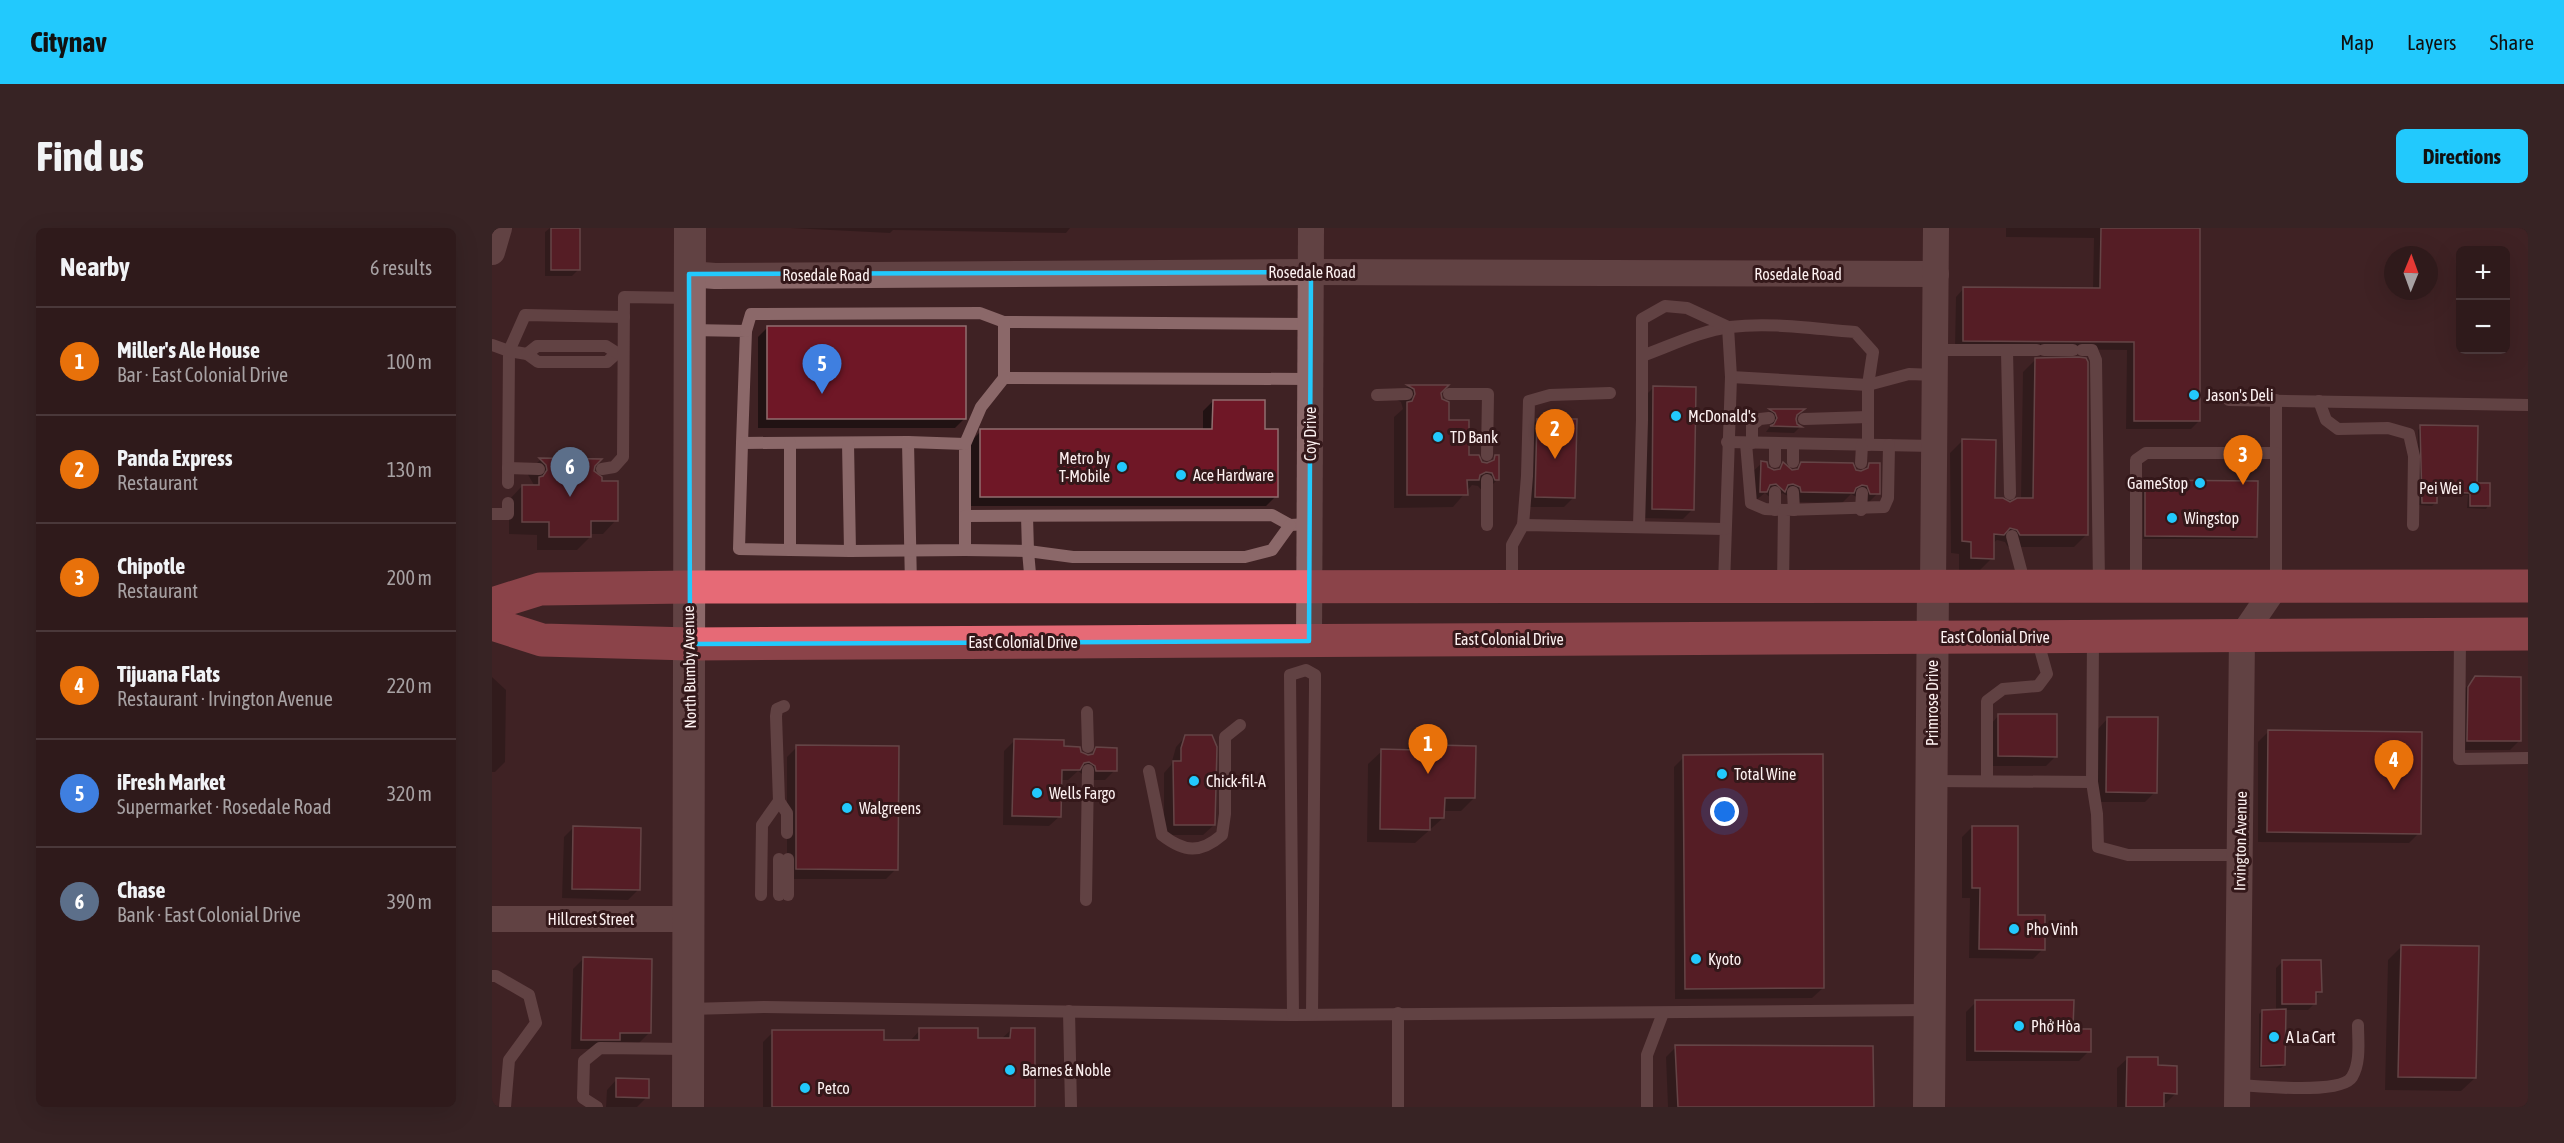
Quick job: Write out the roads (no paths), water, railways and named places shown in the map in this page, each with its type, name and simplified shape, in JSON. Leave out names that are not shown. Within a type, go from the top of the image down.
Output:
[{"type":"highway","points":[[492,604],[540,589],[688,587],[2528,586]]},
{"type":"highway","name":"East Colonial Drive","points":[[492,624],[542,640],[1307,656],[1932,637],[2528,634]]},
{"type":"street","points":[[492,252],[499,228]]},
{"type":"street","name":"North Bumby Avenue","points":[[688,1107],[690,228]]},
{"type":"street","name":"Coy Drive","points":[[1307,656],[1309,587],[1299,525],[1310,379],[1311,228]]},
{"type":"street","name":"Primrose Drive","points":[[1929,1107],[1936,228]]},
{"type":"street","name":"Rosedale Road","points":[[689,286],[715,276],[1311,272],[1936,274]]},
{"type":"street","points":[[2242,636],[2276,586]]},
{"type":"street","name":"Irvington Avenue","points":[[2237,1096],[2242,636]]},
{"type":"street","name":"Hillcrest Street","points":[[492,919],[690,919]]},
{"type":"lane","points":[[602,469],[614,466],[623,457],[620,353],[624,297],[689,286]]},
{"type":"lane","points":[[1639,526],[1642,319],[1665,306],[1688,308],[1728,327]]},
{"type":"lane","points":[[965,516],[1272,515],[1299,525],[1272,550],[1245,557],[1073,557],[1028,550],[740,549],[746,330],[751,314],[980,312],[1004,322],[1310,324]]},
{"type":"lane","points":[[508,483],[509,351],[525,315],[624,317]]},
{"type":"lane","points":[[965,550],[965,444],[981,407],[1004,378],[1004,322]]},
{"type":"lane","points":[[1642,356],[1728,327],[1764,324],[1855,332],[1873,352],[1862,463]]},
{"type":"lane","points":[[1724,586],[1727,442],[1731,377],[1728,327]]},
{"type":"lane","points":[[689,330],[746,330]]},
{"type":"lane","points":[[492,345],[527,354],[538,362],[607,362],[620,353]]},
{"type":"lane","points":[[1731,377],[1868,385],[1909,374],[1935,362],[2007,351],[2092,350],[2096,360],[2099,586]]},
{"type":"lane","points":[[2007,351],[2010,494]]},
{"type":"lane","points":[[1004,378],[1310,379]]},
{"type":"lane","points":[[1512,586],[1512,545],[1522,525],[1527,476],[1529,401],[1550,395],[1610,393]]},
{"type":"lane","points":[[1377,394],[1407,394]]},
{"type":"lane","points":[[1449,394],[1488,394],[1487,455]]},
{"type":"lane","points":[[2229,400],[2528,405]]},
{"type":"lane","points":[[2276,400],[2276,586]]},
{"type":"lane","points":[[2319,401],[2326,420],[2338,429],[2388,428],[2409,434],[2414,456],[2413,525]]},
{"type":"lane","points":[[1804,419],[1868,417]]},
{"type":"lane","points":[[1769,418],[1760,419],[1752,425],[1749,443],[1751,503],[1765,509],[1880,509],[1887,503],[1888,445]]},
{"type":"lane","points":[[909,442],[911,588]]},
{"type":"lane","points":[[1727,442],[1934,446]]},
{"type":"lane","points":[[742,443],[965,444]]},
{"type":"lane","points":[[790,443],[790,550]]},
{"type":"lane","points":[[848,443],[850,551]]},
{"type":"lane","points":[[1775,444],[1775,462]]},
{"type":"lane","points":[[1793,444],[1793,462]]},
{"type":"lane","points":[[2136,586],[2136,460],[2138,456],[2146,453],[2276,453]]},
{"type":"lane","points":[[508,468],[539,469]]},
{"type":"lane","points":[[1486,525],[1487,480]]},
{"type":"lane","points":[[1775,492],[1784,510]]},
{"type":"lane","points":[[1782,586],[1784,510],[1793,492]]},
{"type":"lane","points":[[1861,510],[1862,493]]},
{"type":"lane","points":[[492,514],[508,514],[508,503]]},
{"type":"lane","points":[[1027,516],[1032,587]]},
{"type":"lane","points":[[1522,525],[1725,529]]},
{"type":"lane","points":[[2012,536],[2025,586]]},
{"type":"lane","points":[[2460,634],[2459,759],[2528,758]]},
{"type":"lane","points":[[2093,636],[2092,782],[2097,814],[2098,847],[2128,855],[2239,855]]},
{"type":"lane","points":[[1987,781],[1987,700],[2003,689],[2038,686],[2047,674],[2037,637]]},
{"type":"lane","points":[[1293,1015],[1290,675],[1307,656],[1315,675],[1312,1014]]},
{"type":"lane","points":[[783,833],[779,801],[776,716],[777,709],[784,706]]},
{"type":"lane","points":[[1087,712],[1088,747]]},
{"type":"lane","points":[[1149,771],[1161,835],[1174,844],[1195,849],[1210,846],[1222,835],[1225,814],[1225,737],[1240,725]]},
{"type":"lane","points":[[1086,900],[1088,771]]},
{"type":"lane","points":[[1932,781],[2092,782]]},
{"type":"lane","points":[[761,895],[762,825],[779,801]]},
{"type":"lane","points":[[783,859],[783,895]]},
{"type":"lane","points":[[492,976],[496,976],[529,995],[536,1023],[509,1060],[505,1107]]},
{"type":"lane","points":[[689,1009],[764,1007],[1293,1015],[1930,1010]]},
{"type":"lane","points":[[1069,1011],[1071,1107]]},
{"type":"lane","points":[[1398,1013],[1398,1107]]},
{"type":"lane","points":[[1647,1107],[1647,1054],[1663,1013]]},
{"type":"lane","points":[[2237,1096],[2345,1084],[2352,1077],[2358,1062],[2358,1025]]},
{"type":"lane","points":[[597,1107],[578,1103],[584,1061],[600,1048],[688,1049]]},
{"type":"place","name":"iFresh Market","points":[[822,394]]},
{"type":"place","name":"Jason's Deli","points":[[2194,395]]},
{"type":"place","name":"McDonald's","points":[[1676,416]]},
{"type":"place","name":"TD Bank","points":[[1438,437]]},
{"type":"place","name":"Panda Express","points":[[1555,459]]},
{"type":"place","name":"Metro by T-Mobile","points":[[1122,467]]},
{"type":"place","name":"Ace Hardware","points":[[1181,475]]},
{"type":"place","name":"GameStop","points":[[2200,483]]},
{"type":"place","name":"Chipotle","points":[[2243,485]]},
{"type":"place","name":"Pei Wei","points":[[2474,488]]},
{"type":"place","name":"Chase","points":[[570,497]]},
{"type":"place","name":"Wingstop","points":[[2172,518]]},
{"type":"place","name":"Miller's Ale House","points":[[1428,774]]},
{"type":"place","name":"Total Wine","points":[[1722,774]]},
{"type":"place","name":"Chick-fil-A","points":[[1194,781]]},
{"type":"place","name":"Tijuana Flats","points":[[2394,790]]},
{"type":"place","name":"Wells Fargo","points":[[1037,793]]},
{"type":"place","name":"Walgreens","points":[[847,808]]},
{"type":"place","name":"Pho Vinh","points":[[2014,929]]},
{"type":"place","name":"Kyoto","points":[[1696,959]]},
{"type":"place","name":"Phở Hòa","points":[[2019,1026]]},
{"type":"place","name":"A La Cart","points":[[2274,1037]]},
{"type":"place","name":"Barnes & Noble","points":[[1010,1070]]},
{"type":"place","name":"Petco","points":[[805,1088]]}]
